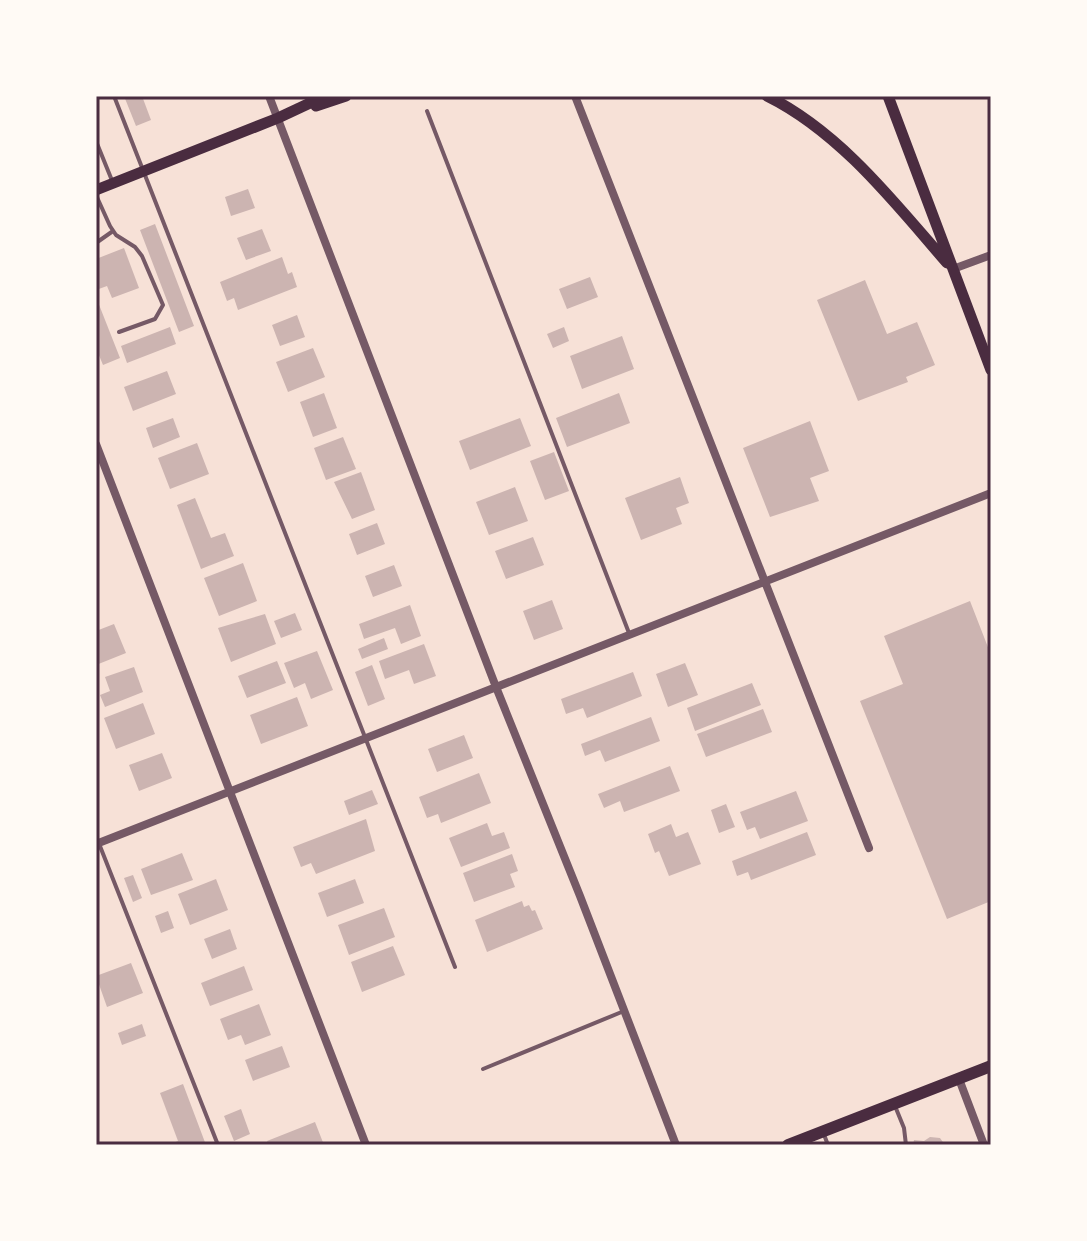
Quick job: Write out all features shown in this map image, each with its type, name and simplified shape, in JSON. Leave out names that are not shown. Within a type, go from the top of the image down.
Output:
[{"type":"main road","points":[[278,118],[325,96]]},
{"type":"main road","points":[[96,192],[278,118],[346,96]]},
{"type":"main road","points":[[767,96],[783,104],[829,139],[882,189],[953,269]]},
{"type":"main road","points":[[888,96],[991,370]]},
{"type":"main road","points":[[788,1145],[991,1066]]},
{"type":"street","points":[[269,96],[676,1145]]},
{"type":"street","points":[[575,96],[869,848]]},
{"type":"street","points":[[953,269],[991,255]]},
{"type":"street","points":[[96,444],[366,1145]]},
{"type":"street","points":[[97,841],[991,493]]},
{"type":"street","points":[[959,1079],[984,1145]]},
{"type":"lane","points":[[114,96],[455,967]]},
{"type":"lane","points":[[427,111],[629,636]]},
{"type":"lane","points":[[96,141],[113,183]]},
{"type":"lane","points":[[96,192],[113,231],[142,256],[163,305],[155,319],[119,332]]},
{"type":"lane","points":[[96,243],[113,231]]},
{"type":"lane","points":[[97,841],[218,1145]]},
{"type":"lane","points":[[483,1069],[624,1011]]},
{"type":"lane","points":[[894,1104],[904,1128],[906,1145]]},
{"type":"lane","points":[[823,1132],[828,1145]]},
{"type":"building","points":[[124,96],[142,96],[151,120],[136,126]]},
{"type":"building","points":[[248,189],[255,208],[231,216],[225,197]]},
{"type":"building","points":[[155,224],[194,326],[179,332],[140,230]]},
{"type":"building","points":[[262,229],[271,251],[246,260],[237,238]]},
{"type":"building","points":[[124,248],[139,288],[112,298],[107,286],[96,290],[96,259]]},
{"type":"building","points":[[282,257],[297,287],[238,310],[234,298],[227,301],[220,282]]},
{"type":"building","points":[[590,277],[598,297],[567,309],[559,289]]},
{"type":"building","points":[[865,280],[887,334],[917,322],[935,365],[906,377],[908,382],[858,401],[817,300]]},
{"type":"building","points":[[96,297],[120,358],[103,365],[96,348]]},
{"type":"building","points":[[297,315],[305,337],[280,346],[272,325]]},
{"type":"building","points":[[170,327],[176,344],[127,363],[121,346]]},
{"type":"building","points":[[564,327],[569,341],[553,348],[547,334]]},
{"type":"building","points":[[622,336],[634,369],[582,389],[570,356]]},
{"type":"building","points":[[313,348],[325,377],[288,392],[276,362]]},
{"type":"building","points":[[167,371],[176,394],[133,411],[124,387]]},
{"type":"building","points":[[324,393],[337,428],[313,437],[300,402]]},
{"type":"building","points":[[619,393],[630,423],[567,447],[556,418]]},
{"type":"building","points":[[173,418],[180,437],[153,448],[146,428]]},
{"type":"building","points":[[520,418],[531,446],[470,470],[459,441]]},
{"type":"building","points":[[810,421],[829,471],[810,478],[819,501],[770,517],[743,448]]},
{"type":"building","points":[[343,437],[356,469],[326,480],[314,448]]},
{"type":"building","points":[[197,443],[209,474],[170,489],[158,458]]},
{"type":"building","points":[[554,452],[569,491],[545,500],[530,461]]},
{"type":"building","points":[[361,472],[375,510],[352,519],[334,482]]},
{"type":"building","points":[[680,477],[689,503],[676,508],[682,524],[641,540],[625,498]]},
{"type":"building","points":[[515,487],[528,521],[489,535],[476,502]]},
{"type":"building","points":[[195,498],[211,538],[225,533],[234,556],[201,569],[177,505]]},
{"type":"building","points":[[377,523],[385,544],[357,555],[349,534]]},
{"type":"building","points":[[533,537],[544,565],[506,579],[495,551]]},
{"type":"building","points":[[243,563],[257,601],[219,616],[204,578]]},
{"type":"building","points":[[394,565],[402,586],[373,597],[365,576]]},
{"type":"building","points":[[552,600],[563,629],[534,640],[523,611]]},
{"type":"building","points":[[970,601],[991,655],[991,901],[947,919],[860,701],[903,684],[884,636]]},
{"type":"building","points":[[410,605],[421,636],[401,644],[395,628],[364,639],[359,624]]},
{"type":"building","points":[[295,613],[302,630],[281,638],[274,621]]},
{"type":"building","points":[[265,614],[276,644],[231,662],[218,628]]},
{"type":"building","points":[[114,624],[126,653],[96,665],[96,631]]},
{"type":"building","points":[[384,638],[388,649],[362,659],[358,649]]},
{"type":"building","points":[[424,644],[436,676],[414,684],[409,670],[385,679],[379,661]]},
{"type":"building","points":[[317,651],[333,690],[311,699],[305,683],[294,688],[284,663]]},
{"type":"building","points":[[277,661],[286,683],[247,698],[238,676]]},
{"type":"building","points":[[685,663],[698,695],[668,707],[656,674]]},
{"type":"building","points":[[372,665],[385,699],[368,706],[355,672]]},
{"type":"building","points":[[134,667],[143,692],[105,707],[100,695],[110,691],[105,677]]},
{"type":"building","points":[[633,672],[642,696],[587,718],[583,708],[566,714],[561,699]]},
{"type":"building","points":[[752,683],[761,705],[695,731],[687,708]]},
{"type":"building","points":[[297,697],[308,726],[261,744],[250,715]]},
{"type":"building","points":[[143,703],[155,734],[116,749],[104,718]]},
{"type":"building","points":[[763,709],[772,732],[706,757],[697,734]]},
{"type":"building","points":[[651,717],[660,741],[605,762],[600,750],[585,756],[581,744]]},
{"type":"building","points":[[464,735],[473,758],[437,772],[428,749]]},
{"type":"building","points":[[162,753],[172,778],[139,791],[129,765]]},
{"type":"building","points":[[670,766],[680,791],[624,812],[620,801],[604,808],[598,794]]},
{"type":"building","points":[[479,773],[491,803],[441,823],[438,814],[427,818],[419,797]]},
{"type":"building","points":[[372,790],[378,804],[349,815],[344,801]]},
{"type":"building","points":[[796,791],[808,821],[760,839],[755,827],[747,830],[740,812]]},
{"type":"building","points":[[726,804],[735,827],[719,833],[711,810]]},
{"type":"building","points":[[366,819],[375,851],[316,874],[311,863],[301,867],[293,847]]},
{"type":"building","points":[[487,823],[492,836],[504,832],[510,848],[461,867],[449,838]]},
{"type":"building","points":[[671,824],[676,837],[688,832],[701,864],[669,876],[648,834]]},
{"type":"building","points":[[807,832],[816,855],[751,880],[748,872],[737,876],[732,861]]},
{"type":"building","points":[[182,853],[193,880],[151,895],[141,869]]},
{"type":"building","points":[[512,854],[518,871],[510,874],[515,887],[474,902],[463,873]]},
{"type":"building","points":[[133,875],[142,898],[133,902],[124,878]]},
{"type":"building","points":[[216,879],[228,910],[190,925],[178,894]]},
{"type":"building","points":[[355,879],[364,903],[327,917],[318,893]]},
{"type":"building","points":[[522,901],[524,907],[529,905],[532,911],[535,910],[543,929],[487,952],[475,920]]},
{"type":"building","points":[[384,908],[395,937],[349,955],[338,925]]},
{"type":"building","points":[[168,911],[174,928],[161,933],[155,916]]},
{"type":"building","points":[[230,929],[237,949],[212,959],[204,939]]},
{"type":"building","points":[[393,946],[405,975],[362,992],[351,962]]},
{"type":"building","points":[[131,963],[143,993],[107,1007],[96,976]]},
{"type":"building","points":[[244,966],[253,990],[210,1006],[201,983]]},
{"type":"building","points":[[259,1004],[271,1035],[245,1045],[241,1035],[228,1040],[220,1019]]},
{"type":"building","points":[[142,1024],[146,1036],[122,1045],[118,1033]]},
{"type":"building","points":[[282,1046],[290,1067],[253,1081],[245,1060]]},
{"type":"building","points":[[183,1084],[206,1145],[168,1145],[178,1141],[160,1093]]},
{"type":"building","points":[[241,1109],[250,1134],[234,1141],[224,1116]]},
{"type":"building","points":[[315,1122],[324,1145],[269,1145],[267,1141]]},
{"type":"building","points":[[930,1137],[940,1138],[945,1145],[913,1145],[914,1140],[924,1141]]}]
